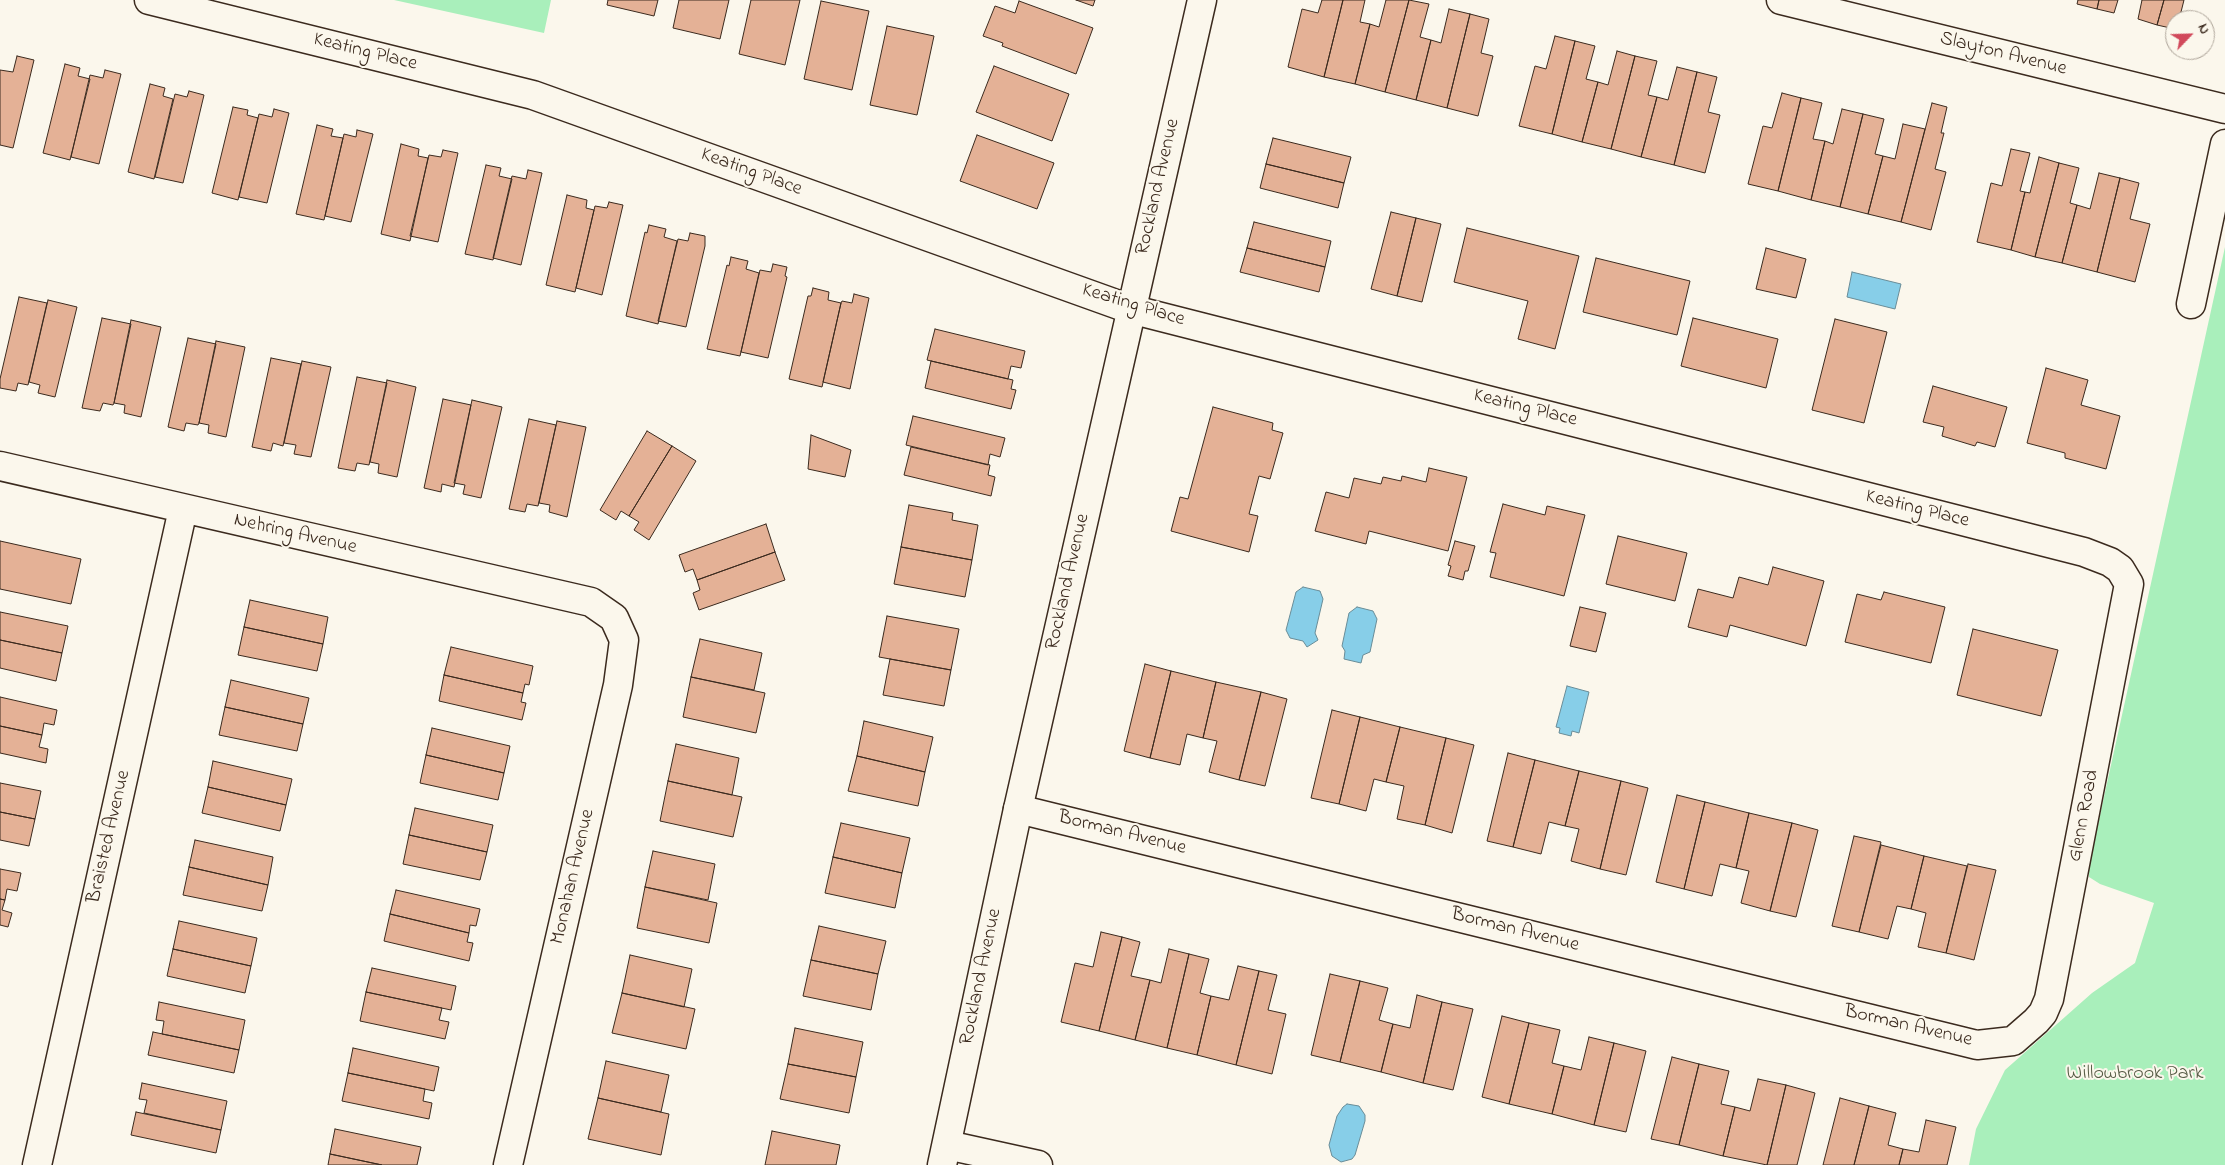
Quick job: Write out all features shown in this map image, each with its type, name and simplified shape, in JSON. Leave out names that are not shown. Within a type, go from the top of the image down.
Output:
[{"type":"street","name":"Keating Place","points":[[149,0],[533,95],[1130,308],[2084,552],[2110,562],[2126,577]]},
{"type":"street","name":"Rockland Avenue","points":[[944,1155],[1018,809],[1130,308],[1202,0]]},
{"type":"street","name":"Slayton Avenue","points":[[1781,0],[2225,109]]},
{"type":"street","points":[[2191,304],[2225,144]]},
{"type":"street","name":"Nehring Avenue","points":[[0,466],[591,602]]},
{"type":"street","name":"Braisted Avenue","points":[[37,1165],[183,509]]},
{"type":"street","name":"Glenn Road","points":[[2013,1041],[2036,1021],[2049,999],[2130,591],[2126,577]]},
{"type":"street","name":"Monahan Avenue","points":[[508,1165],[618,686],[624,640],[614,618],[591,602]]},
{"type":"street","name":"Borman Avenue","points":[[1018,809],[1977,1045],[2013,1041]]},
{"type":"street","points":[[944,1155],[1038,1165]]},
{"type":"green space","points":[[394,0],[551,0],[544,33]]},
{"type":"green space","name":"Willowbrook Park","points":[[2225,247],[2225,1165],[1969,1165],[1976,1129],[2005,1070],[2092,993],[2135,963],[2154,903],[2100,884],[2089,877],[2089,865]]},
{"type":"water","points":[[1852,272],[1901,284],[1895,309],[1847,297]]},
{"type":"water","points":[[1303,587],[1320,591],[1323,599],[1315,633],[1318,640],[1307,647],[1303,641],[1290,638],[1286,630],[1296,592]]},
{"type":"water","points":[[1357,607],[1373,611],[1377,619],[1370,652],[1363,655],[1361,663],[1344,659],[1345,651],[1342,646],[1349,613]]},
{"type":"water","points":[[1567,686],[1589,692],[1579,733],[1572,731],[1571,736],[1559,733],[1560,728],[1556,727]]},
{"type":"water","points":[[1347,1104],[1359,1106],[1365,1115],[1365,1121],[1355,1155],[1352,1159],[1341,1162],[1332,1156],[1329,1145],[1337,1116]]},
{"type":"building","points":[[608,0],[658,0],[654,16],[607,5]]},
{"type":"building","points":[[679,0],[729,0],[720,39],[673,28]]},
{"type":"building","points":[[751,0],[800,0],[785,65],[739,54]]},
{"type":"building","points":[[1076,0],[1095,0],[1093,6]]},
{"type":"building","points":[[1322,0],[1343,0],[1324,77],[1288,67],[1302,9],[1318,13]]},
{"type":"building","points":[[1343,0],[1365,0],[1360,22],[1370,24],[1355,84],[1324,77]]},
{"type":"building","points":[[1386,0],[1409,0],[1385,92],[1355,84],[1370,24],[1379,27]]},
{"type":"building","points":[[1409,0],[1429,4],[1420,37],[1431,40],[1416,100],[1385,92]]},
{"type":"building","points":[[2078,0],[2099,0],[2097,9],[2077,4]]},
{"type":"building","points":[[2099,0],[2118,0],[2114,13],[2097,9]]},
{"type":"building","points":[[2142,0],[2164,0],[2157,25],[2138,19]]},
{"type":"building","points":[[2164,0],[2184,0],[2182,10],[2165,10],[2165,27],[2157,25]]},
{"type":"building","points":[[821,1],[869,11],[852,90],[804,79]]},
{"type":"building","points":[[1019,1],[1093,28],[1076,74],[1002,46],[1003,43],[983,36],[995,6],[1015,13]]},
{"type":"building","points":[[1449,9],[1470,14],[1447,108],[1416,100],[1431,40],[1441,43]]},
{"type":"building","points":[[1470,14],[1489,19],[1481,53],[1493,56],[1478,116],[1447,108]]},
{"type":"building","points":[[887,26],[934,36],[917,115],[870,105]]},
{"type":"building","points":[[1555,36],[1575,41],[1552,134],[1519,126],[1535,66],[1546,69]]},
{"type":"building","points":[[1575,41],[1595,46],[1586,79],[1598,82],[1582,142],[1552,134]]},
{"type":"building","points":[[1617,51],[1635,56],[1611,149],[1582,142],[1598,82],[1608,85]]},
{"type":"building","points":[[17,56],[34,60],[13,148],[0,145],[0,70],[13,72]]},
{"type":"building","points":[[1635,56],[1657,61],[1648,95],[1657,97],[1641,157],[1611,149]]},
{"type":"building","points":[[65,64],[80,68],[78,76],[90,79],[70,160],[43,153]]},
{"type":"building","points":[[994,66],[1069,94],[1052,141],[976,112]]},
{"type":"building","points":[[1677,67],[1697,72],[1674,165],[1641,157],[1657,97],[1668,100]]},
{"type":"building","points":[[105,70],[121,74],[99,164],[71,157],[90,75],[103,78]]},
{"type":"building","points":[[1697,72],[1717,77],[1708,112],[1720,115],[1705,173],[1674,165]]},
{"type":"building","points":[[150,84],[165,88],[163,96],[173,99],[154,179],[128,172]]},
{"type":"building","points":[[189,91],[204,95],[183,183],[155,177],[175,94],[187,97]]},
{"type":"building","points":[[1782,93],[1801,98],[1778,191],[1748,184],[1763,126],[1772,128]]},
{"type":"building","points":[[1801,98],[1822,103],[1813,139],[1825,141],[1811,200],[1778,191]]},
{"type":"building","points":[[1932,103],[1947,107],[1941,133],[1944,133],[1935,169],[1946,172],[1931,230],[1901,222]]},
{"type":"building","points":[[233,107],[248,110],[247,115],[258,118],[238,200],[212,193]]},
{"type":"building","points":[[274,109],[289,113],[267,203],[239,197],[259,114],[272,117]]},
{"type":"building","points":[[1842,109],[1863,114],[1840,207],[1811,200],[1825,141],[1833,144]]},
{"type":"building","points":[[1863,114],[1884,119],[1875,154],[1883,156],[1868,214],[1840,207]]},
{"type":"building","points":[[1903,124],[1925,129],[1901,222],[1868,214],[1883,156],[1895,159]]},
{"type":"building","points":[[317,125],[333,129],[331,136],[343,138],[324,220],[296,214]]},
{"type":"building","points":[[357,130],[373,134],[351,222],[325,216],[344,134],[356,137]]},
{"type":"building","points":[[977,135],[1054,163],[1037,209],[960,181]]},
{"type":"building","points":[[1273,138],[1351,157],[1344,183],[1266,164]]},
{"type":"building","points":[[401,144],[419,149],[418,156],[428,158],[410,241],[381,234]]},
{"type":"building","points":[[2011,149],[2030,153],[2020,191],[2025,192],[2011,250],[1977,242],[1991,183],[2002,186]]},
{"type":"building","points":[[443,150],[458,153],[438,242],[410,236],[429,155],[441,157]]},
{"type":"building","points":[[2039,157],[2059,163],[2035,257],[2011,250],[2025,192],[2030,193]]},
{"type":"building","points":[[2059,163],[2079,168],[2070,203],[2077,205],[2062,263],[2035,257]]},
{"type":"building","points":[[1266,164],[1344,183],[1338,208],[1260,188]]},
{"type":"building","points":[[486,165],[501,168],[499,176],[512,179],[493,260],[465,254]]},
{"type":"building","points":[[528,170],[542,173],[521,265],[493,258],[512,176],[526,179]]},
{"type":"building","points":[[2099,173],[2120,178],[2097,272],[2062,263],[2077,205],[2090,209]]},
{"type":"building","points":[[2120,178],[2139,183],[2130,219],[2150,224],[2135,282],[2097,272]]},
{"type":"building","points":[[567,195],[587,200],[586,208],[594,210],[575,292],[546,285]]},
{"type":"building","points":[[609,202],[623,205],[602,295],[576,288],[595,206],[607,208]]},
{"type":"building","points":[[1391,212],[1416,218],[1397,296],[1371,289]]},
{"type":"building","points":[[1416,218],[1441,224],[1422,302],[1397,296]]},
{"type":"building","points":[[1254,222],[1331,241],[1325,267],[1247,248]]},
{"type":"building","points":[[649,225],[666,229],[664,237],[677,241],[658,324],[626,316],[645,232],[647,233]]},
{"type":"building","points":[[1467,228],[1579,256],[1555,349],[1518,339],[1528,301],[1454,282]]},
{"type":"building","points":[[690,233],[705,236],[705,246],[686,327],[658,321],[678,239],[688,241]]},
{"type":"building","points":[[1247,248],[1325,267],[1319,292],[1240,272]]},
{"type":"building","points":[[1766,248],[1806,259],[1796,298],[1756,289]]},
{"type":"building","points":[[731,257],[748,261],[746,269],[759,273],[740,356],[707,349],[727,265],[729,266]]},
{"type":"building","points":[[1596,258],[1690,281],[1677,335],[1583,312]]},
{"type":"building","points":[[773,264],[787,267],[785,276],[787,277],[768,358],[741,352],[760,270],[771,272]]},
{"type":"building","points":[[813,288],[829,292],[828,300],[841,303],[822,387],[789,379],[808,296],[811,296]]},
{"type":"building","points":[[854,294],[869,298],[850,389],[823,382],[841,303],[842,301],[852,303]]},
{"type":"building","points":[[19,297],[47,303],[28,385],[18,383],[16,391],[0,388],[0,379]]},
{"type":"building","points":[[48,300],[77,307],[55,397],[38,393],[40,385],[29,382]]},
{"type":"building","points":[[102,318],[131,324],[114,403],[113,405],[103,403],[100,411],[82,408]]},
{"type":"building","points":[[1693,318],[1778,339],[1766,388],[1681,366]]},
{"type":"building","points":[[1835,319],[1887,332],[1864,423],[1812,410]]},
{"type":"building","points":[[131,320],[161,327],[141,417],[124,413],[125,405],[114,403]]},
{"type":"building","points":[[935,329],[1025,351],[1021,368],[1011,366],[1008,379],[927,360]]},
{"type":"building","points":[[188,338],[216,344],[199,423],[198,425],[186,423],[184,431],[168,427]]},
{"type":"building","points":[[216,341],[245,347],[226,437],[208,433],[209,425],[199,423]]},
{"type":"building","points":[[271,358],[301,364],[283,446],[273,443],[271,451],[252,447]]},
{"type":"building","points":[[302,361],[331,367],[311,457],[294,454],[296,445],[284,443]]},
{"type":"building","points":[[931,361],[1013,380],[1011,389],[1016,390],[1011,409],[925,388]]},
{"type":"building","points":[[2046,368],[2088,380],[2081,405],[2120,416],[2106,469],[2065,458],[2065,453],[2027,443]]},
{"type":"building","points":[[357,377],[387,383],[369,465],[357,463],[355,471],[338,468]]},
{"type":"building","points":[[387,380],[416,387],[397,477],[378,473],[379,464],[370,462]]},
{"type":"building","points":[[1933,386],[2007,407],[1995,447],[1977,442],[1975,446],[1942,436],[1944,427],[1923,422]]},
{"type":"building","points":[[443,399],[471,405],[454,487],[442,484],[441,492],[424,488]]},
{"type":"building","points":[[472,400],[502,407],[481,498],[463,494],[465,485],[454,483]]},
{"type":"building","points":[[1213,407],[1273,423],[1272,430],[1283,433],[1270,479],[1259,476],[1249,514],[1258,516],[1249,552],[1171,531],[1180,497],[1188,499]]},
{"type":"building","points":[[913,416],[1005,438],[1000,457],[990,454],[988,465],[906,445]]},
{"type":"building","points":[[529,419],[556,425],[538,506],[527,504],[525,512],[509,509]]},
{"type":"building","points":[[557,421],[586,427],[567,517],[549,512],[550,505],[539,503]]},
{"type":"building","points":[[647,431],[672,446],[629,516],[621,511],[616,520],[600,510]]},
{"type":"building","points":[[811,435],[851,450],[845,477],[808,469]]},
{"type":"building","points":[[672,446],[696,461],[649,540],[634,530],[639,522],[629,516]]},
{"type":"building","points":[[911,447],[990,465],[988,475],[995,477],[991,496],[904,475]]},
{"type":"building","points":[[1429,468],[1467,477],[1448,551],[1369,531],[1366,544],[1315,531],[1326,492],[1349,498],[1354,478],[1381,484],[1383,477],[1401,481],[1402,476],[1426,482]]},
{"type":"building","points":[[1503,504],[1545,515],[1547,506],[1585,515],[1564,596],[1490,577],[1496,553],[1490,552]]},
{"type":"building","points":[[909,505],[953,513],[952,520],[978,525],[972,560],[901,547]]},
{"type":"building","points":[[766,524],[775,552],[697,580],[693,569],[685,572],[679,555]]},
{"type":"building","points":[[1618,536],[1687,553],[1675,601],[1606,584]]},
{"type":"building","points":[[0,541],[81,559],[71,604],[0,589]]},
{"type":"building","points":[[1455,541],[1475,546],[1468,571],[1465,571],[1463,580],[1448,576],[1451,566],[1448,565]]},
{"type":"building","points":[[901,547],[972,560],[965,597],[894,584]]},
{"type":"building","points":[[775,552],[785,580],[699,610],[693,593],[700,590],[697,580]]},
{"type":"building","points":[[1773,567],[1824,581],[1806,646],[1730,625],[1727,637],[1688,627],[1698,589],[1733,598],[1739,577],[1768,585]]},
{"type":"building","points":[[1884,592],[1945,607],[1931,663],[1845,642],[1857,594],[1881,600]]},
{"type":"building","points":[[250,600],[328,617],[323,644],[244,627]]},
{"type":"building","points":[[1580,607],[1606,613],[1596,652],[1570,646]]},
{"type":"building","points":[[0,612],[68,626],[62,653],[0,640]]},
{"type":"building","points":[[887,616],[959,629],[951,670],[879,657]]},
{"type":"building","points":[[244,627],[323,644],[317,671],[238,655]]},
{"type":"building","points":[[1973,629],[2058,650],[2041,716],[1957,695]]},
{"type":"building","points":[[700,639],[762,653],[754,690],[691,677]]},
{"type":"building","points":[[0,640],[62,653],[56,681],[0,668]]},
{"type":"building","points":[[451,647],[533,666],[529,685],[525,684],[523,693],[444,675]]},
{"type":"building","points":[[890,659],[951,670],[944,706],[883,695]]},
{"type":"building","points":[[1145,664],[1171,671],[1150,758],[1124,751]]},
{"type":"building","points":[[1171,671],[1216,682],[1203,738],[1187,734],[1180,765],[1150,758]]},
{"type":"building","points":[[444,675],[523,693],[521,702],[526,703],[522,720],[439,701]]},
{"type":"building","points":[[691,677],[765,693],[756,733],[683,717]]},
{"type":"building","points":[[231,680],[309,698],[303,724],[225,707]]},
{"type":"building","points":[[1216,682],[1261,692],[1239,780],[1209,772],[1217,741],[1203,738]]},
{"type":"building","points":[[1261,692],[1287,699],[1265,786],[1239,780]]},
{"type":"building","points":[[0,697],[57,710],[54,725],[44,723],[42,735],[0,726]]},
{"type":"building","points":[[225,707],[303,724],[297,751],[219,735]]},
{"type":"building","points":[[1332,710],[1360,717],[1339,804],[1311,798]]},
{"type":"building","points":[[1360,717],[1400,727],[1386,782],[1374,779],[1366,811],[1339,804]]},
{"type":"building","points":[[864,721],[933,737],[925,772],[857,756]]},
{"type":"building","points":[[0,726],[42,735],[39,747],[48,749],[46,763],[0,753]]},
{"type":"building","points":[[1400,727],[1446,738],[1425,825],[1397,819],[1404,786],[1386,782]]},
{"type":"building","points":[[432,728],[510,746],[504,773],[426,755]]},
{"type":"building","points":[[1446,738],[1474,745],[1452,833],[1425,825]]},
{"type":"building","points":[[676,744],[739,758],[732,795],[668,781]]},
{"type":"building","points":[[1508,753],[1535,760],[1513,847],[1487,841]]},
{"type":"building","points":[[426,755],[504,773],[498,800],[420,783]]},
{"type":"building","points":[[857,756],[925,772],[918,806],[848,791]]},
{"type":"building","points":[[1535,760],[1579,771],[1565,826],[1549,822],[1541,854],[1513,847]]},
{"type":"building","points":[[213,761],[292,779],[286,805],[208,787]]},
{"type":"building","points":[[1579,771],[1621,781],[1600,869],[1571,861],[1579,829],[1565,826]]},
{"type":"building","points":[[668,781],[742,797],[733,837],[660,821]]},
{"type":"building","points":[[1621,781],[1648,788],[1626,875],[1600,869]]},
{"type":"building","points":[[0,783],[41,791],[35,819],[0,812]]},
{"type":"building","points":[[208,787],[286,805],[280,831],[202,813]]},
{"type":"building","points":[[1677,795],[1705,802],[1684,889],[1656,882]]},
{"type":"building","points":[[1705,802],[1749,813],[1736,868],[1720,864],[1712,896],[1684,889]]},
{"type":"building","points":[[415,808],[493,825],[487,852],[409,835]]},
{"type":"building","points":[[0,812],[35,819],[29,846],[0,840]]},
{"type":"building","points":[[1749,813],[1792,823],[1770,911],[1741,903],[1749,871],[1736,868]]},
{"type":"building","points":[[841,823],[910,838],[902,873],[833,857]]},
{"type":"building","points":[[1792,823],[1818,830],[1796,917],[1770,911]]},
{"type":"building","points":[[409,835],[487,852],[480,880],[403,864]]},
{"type":"building","points":[[1854,836],[1881,842],[1859,932],[1832,926]]},
{"type":"building","points":[[195,840],[273,857],[268,885],[189,867]]},
{"type":"building","points":[[1881,845],[1924,856],[1911,909],[1897,906],[1888,939],[1859,932]]},
{"type":"building","points":[[653,851],[715,864],[708,900],[645,887]]},
{"type":"building","points":[[1924,856],[1967,866],[1946,953],[1918,947],[1926,913],[1911,909]]},
{"type":"building","points":[[833,857],[902,873],[895,908],[825,893]]},
{"type":"building","points":[[1968,864],[1996,870],[1974,960],[1946,953]]},
{"type":"building","points":[[189,867],[268,885],[262,911],[183,895]]},
{"type":"building","points":[[0,869],[21,873],[17,891],[7,889],[5,900],[0,899]]},
{"type":"building","points":[[645,887],[717,903],[709,943],[637,928]]},
{"type":"building","points":[[396,890],[480,909],[476,926],[470,925],[469,933],[390,914]]},
{"type":"building","points":[[0,899],[5,900],[2,910],[12,913],[8,927],[0,925]]},
{"type":"building","points":[[390,914],[469,933],[467,942],[473,943],[469,961],[384,941]]},
{"type":"building","points":[[179,921],[257,938],[251,966],[173,949]]},
{"type":"building","points":[[819,926],[886,941],[878,974],[811,960]]},
{"type":"building","points":[[1101,932],[1122,937],[1099,1031],[1061,1022],[1075,963],[1093,967]]},
{"type":"building","points":[[1122,937],[1140,942],[1131,976],[1150,980],[1135,1040],[1099,1031]]},
{"type":"building","points":[[173,949],[251,966],[245,993],[167,976]]},
{"type":"building","points":[[1169,949],[1189,954],[1167,1048],[1135,1040],[1150,980],[1161,983]]},
{"type":"building","points":[[1189,954],[1209,959],[1200,993],[1211,996],[1197,1055],[1167,1048]]},
{"type":"building","points":[[630,955],[692,969],[684,1007],[622,993]]},
{"type":"building","points":[[811,960],[878,974],[871,1010],[803,996]]},
{"type":"building","points":[[1238,966],[1259,971],[1236,1065],[1197,1055],[1211,996],[1229,1000]]},
{"type":"building","points":[[372,968],[456,986],[451,1010],[366,992]]},
{"type":"building","points":[[1259,971],[1277,975],[1268,1010],[1286,1014],[1272,1074],[1236,1065]]},
{"type":"building","points":[[1330,974],[1360,981],[1340,1062],[1311,1055]]},
{"type":"building","points":[[1360,981],[1388,988],[1379,1020],[1393,1024],[1381,1072],[1340,1062]]},
{"type":"building","points":[[366,992],[442,1008],[439,1020],[449,1022],[445,1039],[360,1021]]},
{"type":"building","points":[[622,993],[695,1009],[686,1049],[612,1033]]},
{"type":"building","points":[[1417,995],[1442,1002],[1423,1083],[1381,1072],[1393,1024],[1410,1028]]},
{"type":"building","points":[[159,1002],[245,1020],[239,1050],[162,1034],[164,1021],[156,1020]]},
{"type":"building","points":[[1442,1002],[1473,1009],[1453,1090],[1423,1083]]},
{"type":"building","points":[[1502,1016],[1529,1023],[1509,1104],[1482,1097]]},
{"type":"building","points":[[1529,1023],[1560,1030],[1552,1063],[1564,1066],[1552,1114],[1509,1104]]},
{"type":"building","points":[[795,1028],[863,1042],[856,1077],[788,1064]]},
{"type":"building","points":[[153,1032],[239,1050],[234,1073],[148,1055]]},
{"type":"building","points":[[1589,1037],[1614,1043],[1594,1125],[1552,1114],[1564,1066],[1581,1070]]},
{"type":"building","points":[[1614,1043],[1646,1051],[1626,1132],[1594,1125]]},
{"type":"building","points":[[353,1048],[439,1067],[434,1091],[348,1073]]},
{"type":"building","points":[[1672,1057],[1699,1064],[1679,1145],[1651,1139]]},
{"type":"building","points":[[606,1061],[669,1075],[661,1112],[598,1098]]},
{"type":"building","points":[[788,1064],[856,1077],[849,1113],[780,1099]]},
{"type":"building","points":[[1699,1064],[1729,1071],[1721,1104],[1735,1107],[1723,1156],[1679,1145]]},
{"type":"building","points":[[348,1073],[425,1089],[423,1101],[432,1103],[429,1119],[342,1101]]},
{"type":"building","points":[[1758,1079],[1786,1085],[1767,1165],[1723,1156],[1735,1107],[1750,1111]]},
{"type":"building","points":[[142,1083],[227,1101],[221,1130],[144,1113],[147,1100],[139,1099]]},
{"type":"building","points":[[1786,1085],[1815,1093],[1797,1165],[1767,1165]]},
{"type":"building","points":[[598,1098],[669,1114],[661,1155],[588,1139]]},
{"type":"building","points":[[1840,1098],[1869,1106],[1854,1165],[1823,1165]]},
{"type":"building","points":[[1869,1106],[1896,1113],[1888,1145],[1903,1149],[1899,1165],[1854,1165]]},
{"type":"building","points":[[136,1112],[221,1130],[216,1153],[131,1135]]},
{"type":"building","points":[[1926,1120],[1956,1127],[1947,1165],[1899,1165],[1903,1149],[1919,1152]]},
{"type":"building","points":[[335,1129],[421,1147],[417,1165],[382,1165],[330,1154]]},
{"type":"building","points":[[772,1131],[840,1145],[836,1165],[765,1165]]},
{"type":"building","points":[[330,1154],[382,1165],[328,1165]]}]
